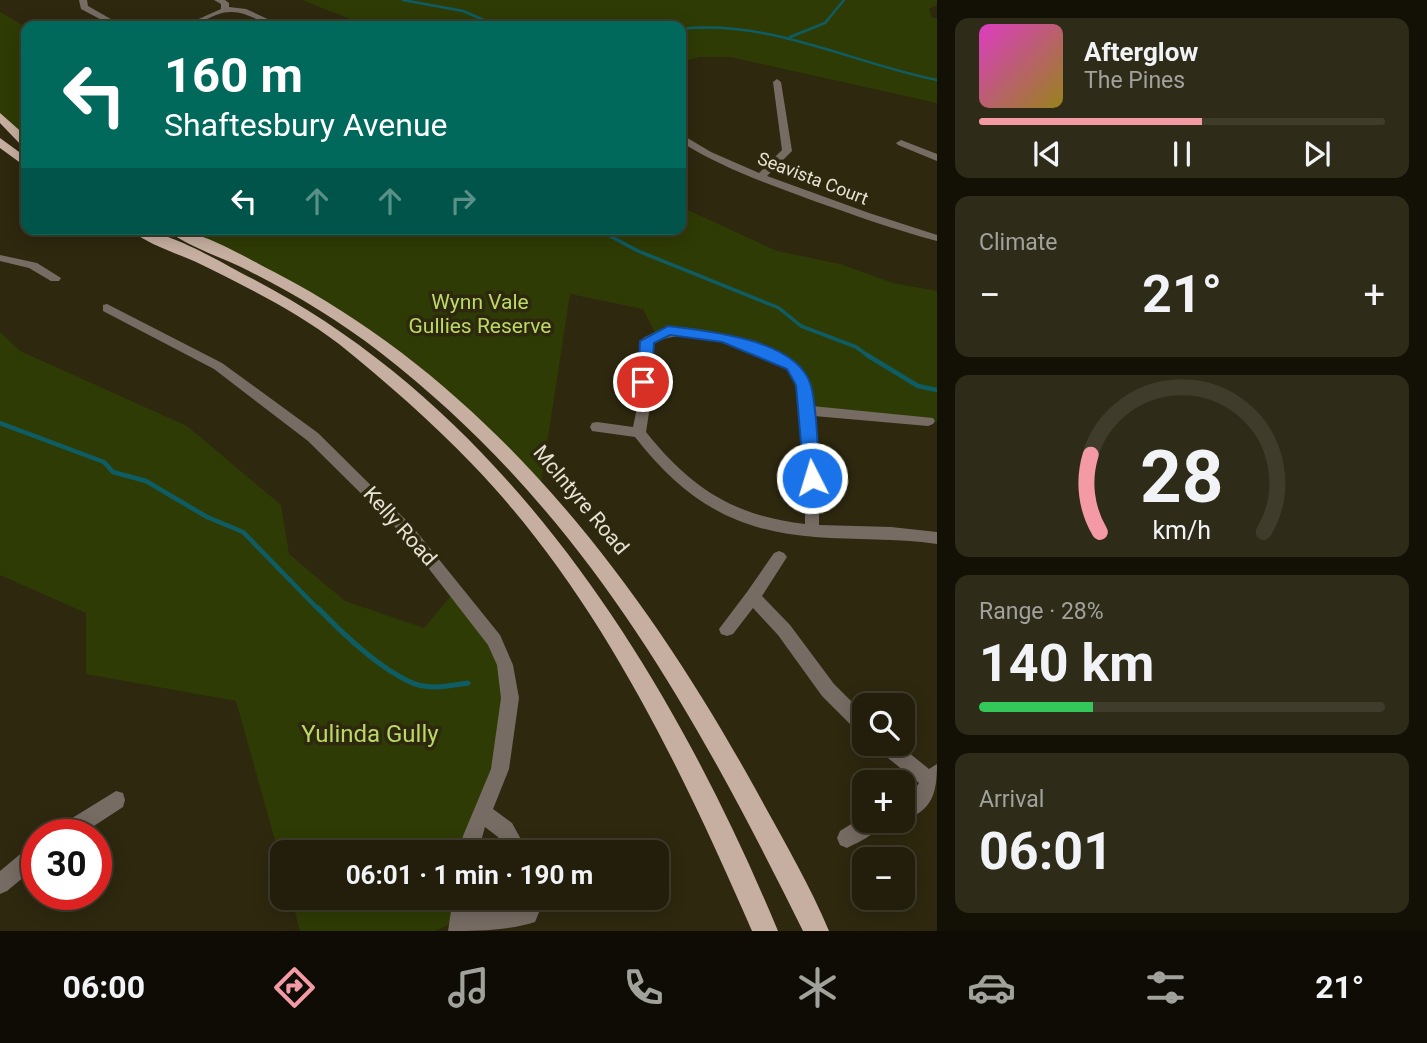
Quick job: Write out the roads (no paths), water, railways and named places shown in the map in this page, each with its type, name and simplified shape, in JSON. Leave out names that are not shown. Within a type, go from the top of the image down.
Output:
[{"type":"main road","points":[[0,117],[21,137]]},
{"type":"main road","points":[[0,142],[21,159]]},
{"type":"main road","points":[[150,235],[240,277],[342,339],[471,449],[564,559],[635,667],[707,801],[765,931]]},
{"type":"main road","name":"McIntyre Road","points":[[185,235],[282,282],[361,330],[444,395],[515,461],[597,555],[662,651],[768,834],[816,931]]},
{"type":"street","points":[[83,0],[84,7],[110,21]]},
{"type":"street","points":[[218,0],[225,3],[226,9]]},
{"type":"street","points":[[198,21],[226,9],[243,10],[268,21]]},
{"type":"street","points":[[760,177],[787,151],[777,82]]},
{"type":"street","name":"Seavista Court","points":[[686,141],[712,157],[760,177],[883,222],[937,238]]},
{"type":"street","points":[[901,143],[937,158]]},
{"type":"street","points":[[0,258],[33,265],[55,278]]},
{"type":"street","name":"Kelly Road","points":[[107,308],[218,366],[313,437],[407,530],[488,631],[502,657],[510,698],[500,769],[471,840]]},
{"type":"street","points":[[643,382],[647,341],[668,330],[724,337],[792,366],[803,385],[812,478],[812,531]]},
{"type":"street","points":[[643,406],[639,433],[657,458],[696,495],[742,517],[780,527],[812,531],[937,538]]},
{"type":"street","points":[[806,410],[928,421]]},
{"type":"street","points":[[597,427],[639,433]]},
{"type":"street","points":[[727,629],[753,597],[779,557]]},
{"type":"street","points":[[753,597],[784,630],[828,690],[852,714]]},
{"type":"street","points":[[902,756],[935,778],[915,805]]},
{"type":"street","points":[[87,819],[116,800]]},
{"type":"street","points":[[483,813],[505,830],[511,840]]},
{"type":"street","points":[[847,838],[855,833]]},
{"type":"street","points":[[0,884],[21,866]]},
{"type":"street","points":[[458,926],[518,920],[528,915],[530,910]]},
{"type":"waterway","points":[[403,0],[463,11],[486,21]]},
{"type":"waterway","points":[[790,37],[825,23],[844,0]]},
{"type":"waterway","points":[[686,29],[746,30],[778,36],[937,80]]},
{"type":"waterway","points":[[608,235],[638,251],[779,308],[801,326],[856,347],[868,356]]},
{"type":"waterway","points":[[868,356],[918,386],[937,390]]},
{"type":"waterway","points":[[0,423],[104,462],[113,472],[146,481],[207,517],[243,532],[319,610]]},
{"type":"waterway","points":[[318,608],[372,658],[396,675],[415,684],[430,687],[468,683]]},
{"type":"park label","name":"Wynn Vale Gullies Reserve","points":[[480,314]]},
{"type":"park label","name":"Yulinda Gully","points":[[370,734]]}]
